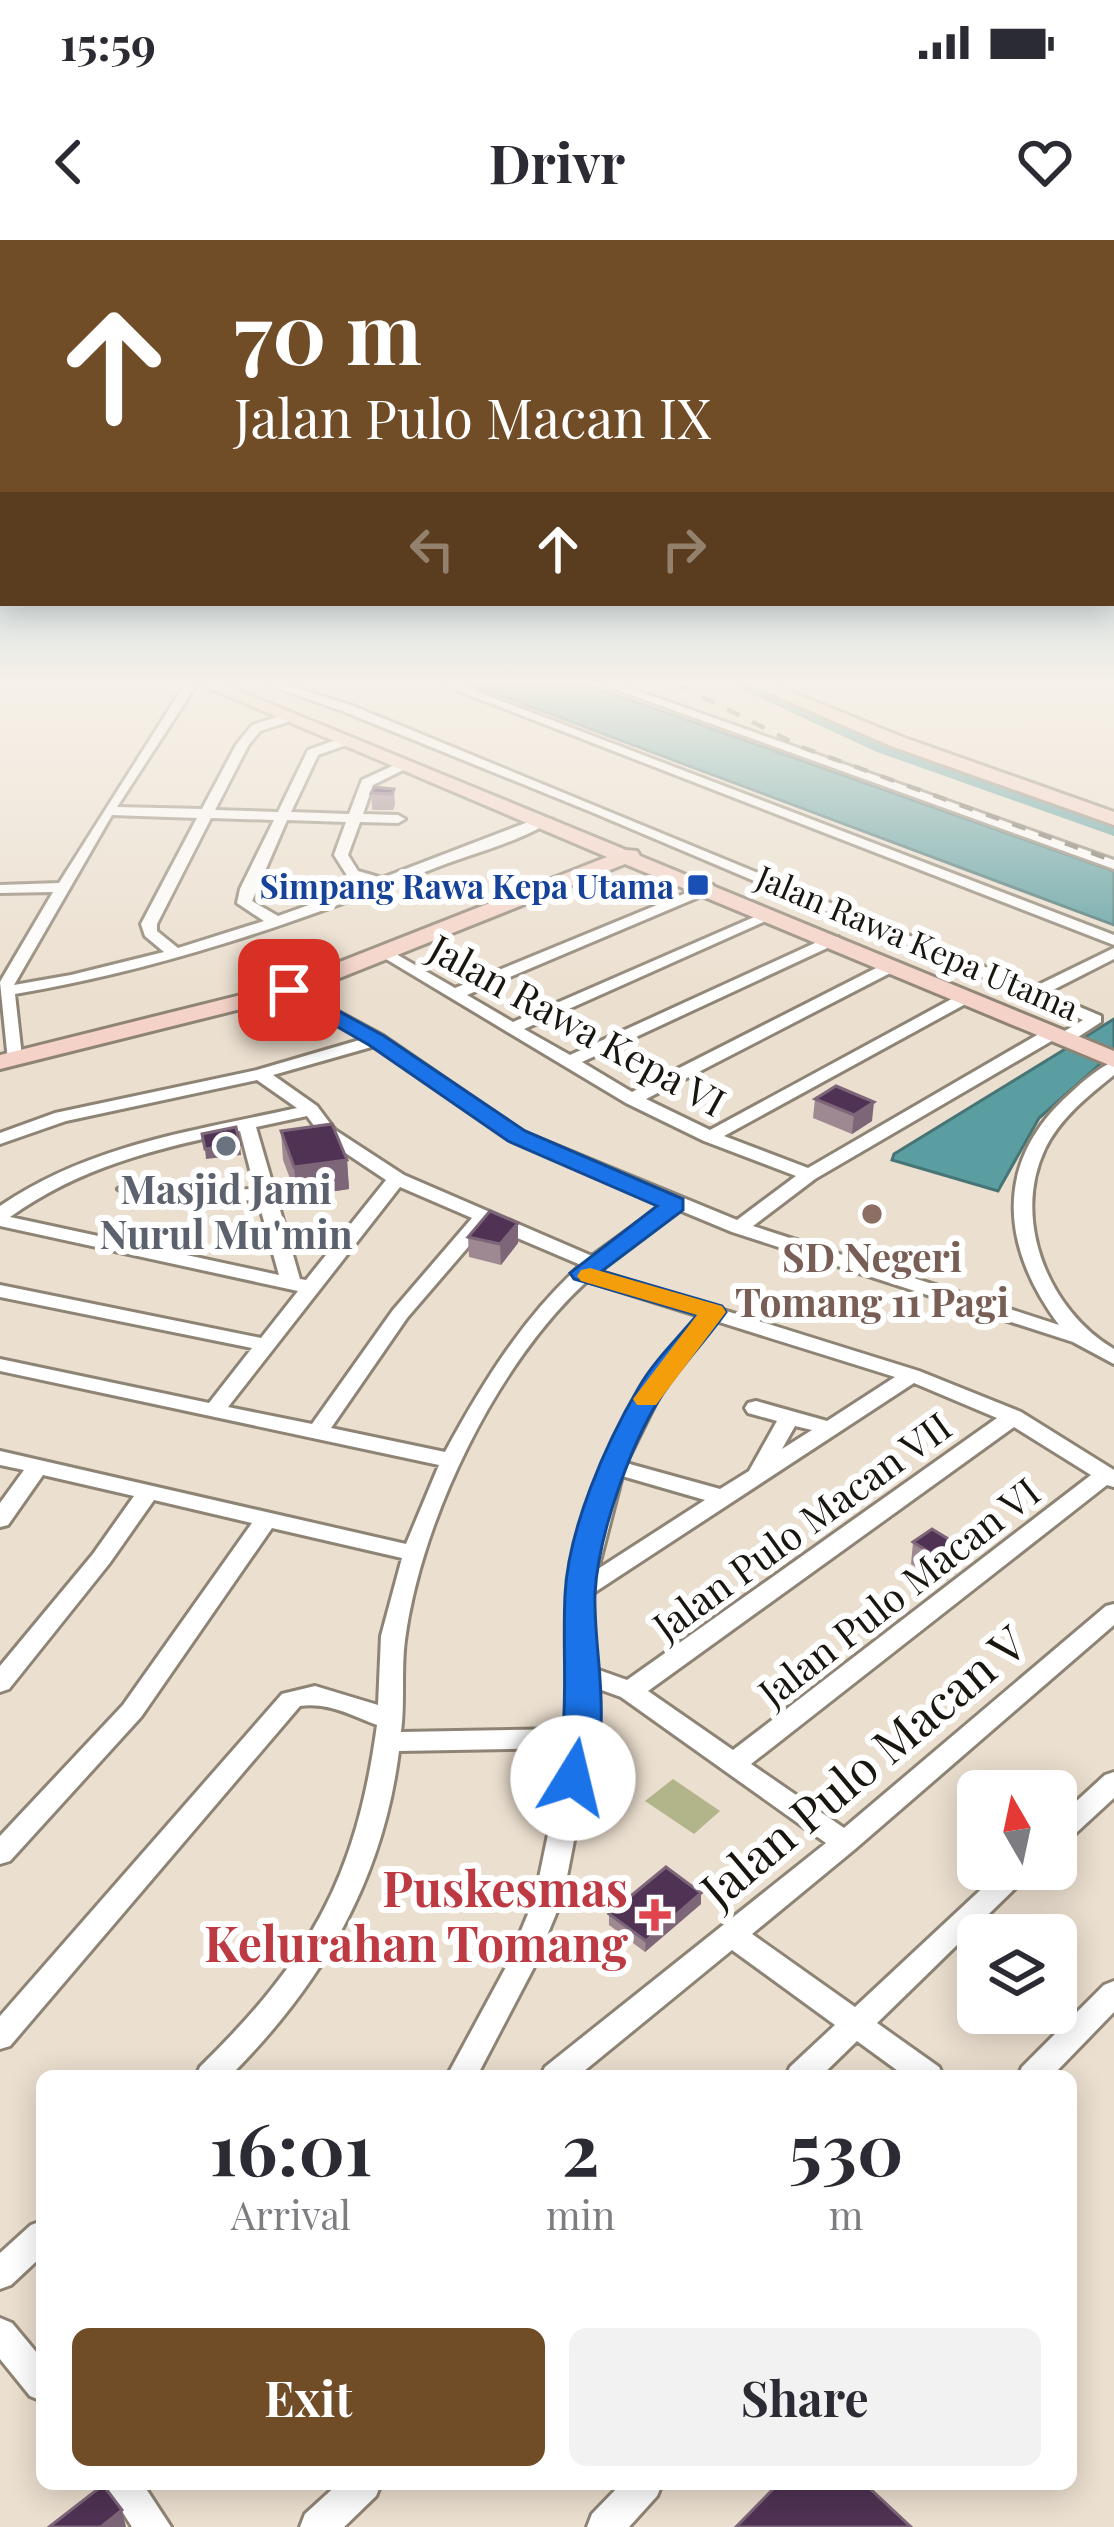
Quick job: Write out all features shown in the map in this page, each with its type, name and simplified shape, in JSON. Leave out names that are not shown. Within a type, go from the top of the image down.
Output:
[{"type":"street","points":[[120,791],[3,987],[7,1059],[289,990],[630,855]]},
{"type":"street","points":[[173,952],[150,932],[149,924],[219,791]]},
{"type":"street","points":[[275,921],[251,909],[245,896],[294,791]]},
{"type":"street","points":[[366,791],[352,816],[341,855],[345,867],[378,882]]},
{"type":"street","name":"Jalan Rawa Kepa Utama","points":[[471,791],[1113,1060]]},
{"type":"street","points":[[551,791],[1095,1019],[809,1175],[739,1228]]},
{"type":"street","points":[[725,791],[1114,940]]},
{"type":"street","points":[[904,791],[1114,866]]},
{"type":"street","points":[[1035,791],[1114,819]]},
{"type":"street","points":[[107,811],[398,820]]},
{"type":"street","points":[[3,987],[173,952],[275,921],[546,820]]},
{"type":"street","points":[[0,890],[63,887]]},
{"type":"street","points":[[458,993],[708,888]]},
{"type":"street","points":[[512,1028],[772,914]]},
{"type":"street","points":[[567,1063],[833,940]]},
{"type":"street","name":"Jalan Rawa Kepa VI","points":[[384,953],[632,1099],[710,1138],[809,1175]]},
{"type":"street","points":[[1035,993],[1114,953]]},
{"type":"street","points":[[632,1099],[892,966]]},
{"type":"street","points":[[289,990],[377,1040],[517,1136],[739,1228],[1110,1350]]},
{"type":"street","points":[[710,1138],[965,998]]},
{"type":"street","points":[[0,1138],[61,1117],[260,1074],[377,1040]]},
{"type":"street","points":[[1080,1338],[1050,1301],[1028,1258],[1022,1209],[1029,1164],[1055,1118],[1113,1060]]},
{"type":"street","points":[[260,1074],[311,1110],[329,1134],[397,1179],[484,1215],[589,1268],[912,1376],[1013,1417],[1110,1477]]},
{"type":"street","points":[[0,1218],[30,1191],[97,1161],[311,1110]]},
{"type":"street","points":[[248,1125],[264,1194],[300,1285]]},
{"type":"street","points":[[212,1411],[267,1345],[300,1285],[397,1179]]},
{"type":"street","points":[[127,1189],[184,1197],[264,1194]]},
{"type":"street","points":[[218,2070],[286,1998],[336,1920],[365,1859],[388,1731],[392,1639],[414,1553],[449,1460],[543,1315],[589,1268],[674,1204]]},
{"type":"street","points":[[319,1430],[400,1314],[484,1215]]},
{"type":"street","points":[[0,1218],[300,1285]]},
{"type":"street","points":[[0,1291],[267,1345]]},
{"type":"street","points":[[465,2070],[519,1969],[549,1897],[581,1738],[580,1592],[613,1467],[653,1387],[713,1312]]},
{"type":"street","points":[[0,1365],[449,1460]]},
{"type":"street","points":[[580,1592],[912,1376]]},
{"type":"street","points":[[756,1408],[828,1428]]},
{"type":"street","points":[[757,1476],[790,1416]]},
{"type":"street","name":"Jalan Pulo Macan VII","points":[[630,1691],[1013,1417]]},
{"type":"street","points":[[0,1458],[414,1553]]},
{"type":"street","points":[[0,1520],[38,1466]]},
{"type":"street","points":[[613,1467],[725,1498]]},
{"type":"street","name":"Jalan Pulo Macan VI","points":[[733,1764],[1110,1477]]},
{"type":"street","points":[[0,1683],[101,1559],[148,1492]]},
{"type":"street","points":[[0,1854],[133,1711],[266,1520]]},
{"type":"street","name":"Jalan Pulo Macan V","points":[[563,2070],[845,1843],[1114,1612]]},
{"type":"street","points":[[584,1675],[630,1691],[845,1843]]},
{"type":"street","points":[[0,2037],[291,1700],[302,1694],[321,1695],[388,1731],[581,1738]]},
{"type":"street","points":[[1077,1816],[1114,1782]]},
{"type":"street","points":[[807,2070],[999,1890]]},
{"type":"street","points":[[730,1934],[920,2070]]},
{"type":"street","points":[[1039,2070],[1114,1993]]},
{"type":"street","points":[[0,2274],[36,2241]]},
{"type":"street","points":[[0,2334],[36,2378]]},
{"type":"street","points":[[126,2490],[153,2527]]},
{"type":"street","points":[[318,2527],[358,2490]]},
{"type":"street","points":[[605,2527],[640,2490]]},
{"type":"green space","points":[[673,1779],[720,1811],[694,1834],[645,1801]]},
{"type":"water","points":[[755,791],[887,791],[1114,871],[1114,925]]},
{"type":"water","points":[[1114,1019],[1114,1052],[1039,1118],[998,1191],[892,1160],[894,1154]]},
{"type":"building","points":[[836,1086],[874,1102],[854,1115],[815,1099]]},
{"type":"building","points":[[332,1124],[347,1160],[294,1167],[281,1131]]},
{"type":"building","points":[[236,1127],[240,1145],[205,1149],[202,1134]]},
{"type":"building","points":[[490,1211],[518,1223],[500,1244],[468,1237]]},
{"type":"building","points":[[932,1529],[963,1548],[945,1562],[913,1542]]},
{"type":"building","name":"Puskesmas Kelurahan Tomang","points":[[666,1867],[701,1893],[646,1941],[609,1914]]},
{"type":"building","points":[[97,2490],[107,2490],[122,2510],[101,2527],[49,2527]]},
{"type":"building","points":[[772,2490],[871,2490],[911,2527],[736,2527]]},
{"type":"waterway","points":[[1009,791],[1114,828]]},
{"type":"railway","points":[[921,791],[1114,861]]},
{"type":"slow traffic","points":[[590,1276],[713,1312],[646,1399]]},
{"type":"place","name":"Simpang Rawa Kepa Utama","points":[[698,885]]},
{"type":"place","name":"Masjid Jami Nurul Mu'min","points":[[226,1146]]},
{"type":"place","name":"SD Negeri Tomang 11 Pagi","points":[[872,1214]]},
{"type":"place","name":"Puskesmas Kelurahan Tomang","points":[[655,1915]]},
{"type":"route","points":[[289,990],[377,1040],[517,1136],[674,1204],[583,1273],[713,1312],[653,1387],[613,1467],[595,1524],[580,1592],[584,1675],[581,1738],[573,1778]]}]
